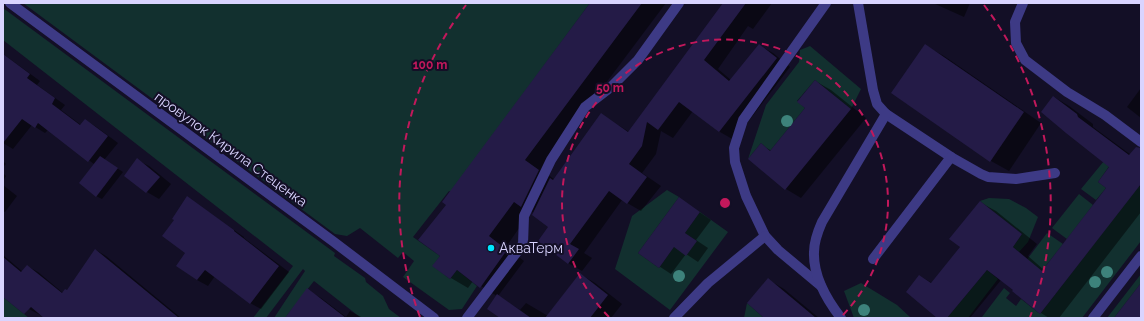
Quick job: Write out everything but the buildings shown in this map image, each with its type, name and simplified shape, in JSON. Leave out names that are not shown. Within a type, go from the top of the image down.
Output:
[{"type":"street","name":"провулок Кирила Стеценка","points":[[10,3],[327,237],[434,318]]},
{"type":"street","points":[[467,318],[523,244],[524,216],[551,160],[585,108],[611,87],[638,60],[679,3]]},
{"type":"street","points":[[821,286],[778,250],[766,236],[746,196],[735,162],[734,148],[742,120],[826,3]]},
{"type":"street","points":[[858,3],[872,90],[877,104],[886,114],[951,157],[981,174],[996,179],[1016,179],[1055,173]]},
{"type":"street","points":[[1023,3],[1015,22],[1016,43],[1025,60],[1066,92],[1106,115],[1141,142]]},
{"type":"street","points":[[841,318],[821,286],[816,269],[814,252],[816,239],[822,222],[886,114]]},
{"type":"street","points":[[873,260],[951,157]]},
{"type":"street","points":[[674,318],[708,283],[766,236]]},
{"type":"street","points":[[1093,318],[1141,256]]},
{"type":"green space","points":[[23,3],[590,3],[451,192],[449,191],[413,237],[440,256],[433,266],[450,279],[457,270],[477,286],[462,309],[449,310],[403,277],[414,261],[403,252],[398,258],[360,228],[347,236],[335,234]]},
{"type":"green space","points":[[3,8],[335,253],[334,256],[365,278],[366,282],[383,296],[389,309],[401,318],[361,318],[314,281],[285,318],[274,318],[305,271],[303,269],[266,318],[253,318],[293,266],[3,40]]},
{"type":"green space","points":[[810,46],[861,89],[851,109],[815,80],[797,101],[805,108],[770,151],[761,143],[748,159],[766,105],[799,62],[800,50]]},
{"type":"green space","points":[[1104,161],[1110,165],[1098,182],[1106,188],[1096,200],[1081,189]]},
{"type":"green space","points":[[1139,186],[1141,188],[1141,241],[1082,318],[982,317],[1004,288],[1010,293],[1006,298],[1016,306],[1021,299],[1040,314]]},
{"type":"green space","points":[[667,190],[679,197],[638,253],[659,268],[674,247],[697,241],[685,233],[700,212],[728,232],[670,310],[615,269],[632,216]]},
{"type":"green space","points":[[1079,194],[1093,205],[1067,239],[1052,228]]},
{"type":"green space","points":[[989,198],[1009,199],[1026,208],[1038,217],[1028,242],[1019,252],[1013,247],[1022,234],[980,201]]},
{"type":"green space","points":[[1047,233],[1063,244],[1030,286],[1016,274]]},
{"type":"green space","points":[[987,270],[998,279],[968,318],[947,318]]},
{"type":"green space","points":[[1141,274],[1141,283],[1114,318],[1107,318]]},
{"type":"green space","points":[[861,283],[897,305],[911,318],[854,318],[844,291]]},
{"type":"green space","points":[[3,297],[29,318],[3,318]]},
{"type":"green space","points":[[747,303],[764,318],[744,318]]},
{"type":"place","name":"АкваТерм","points":[[491,248]]}]
